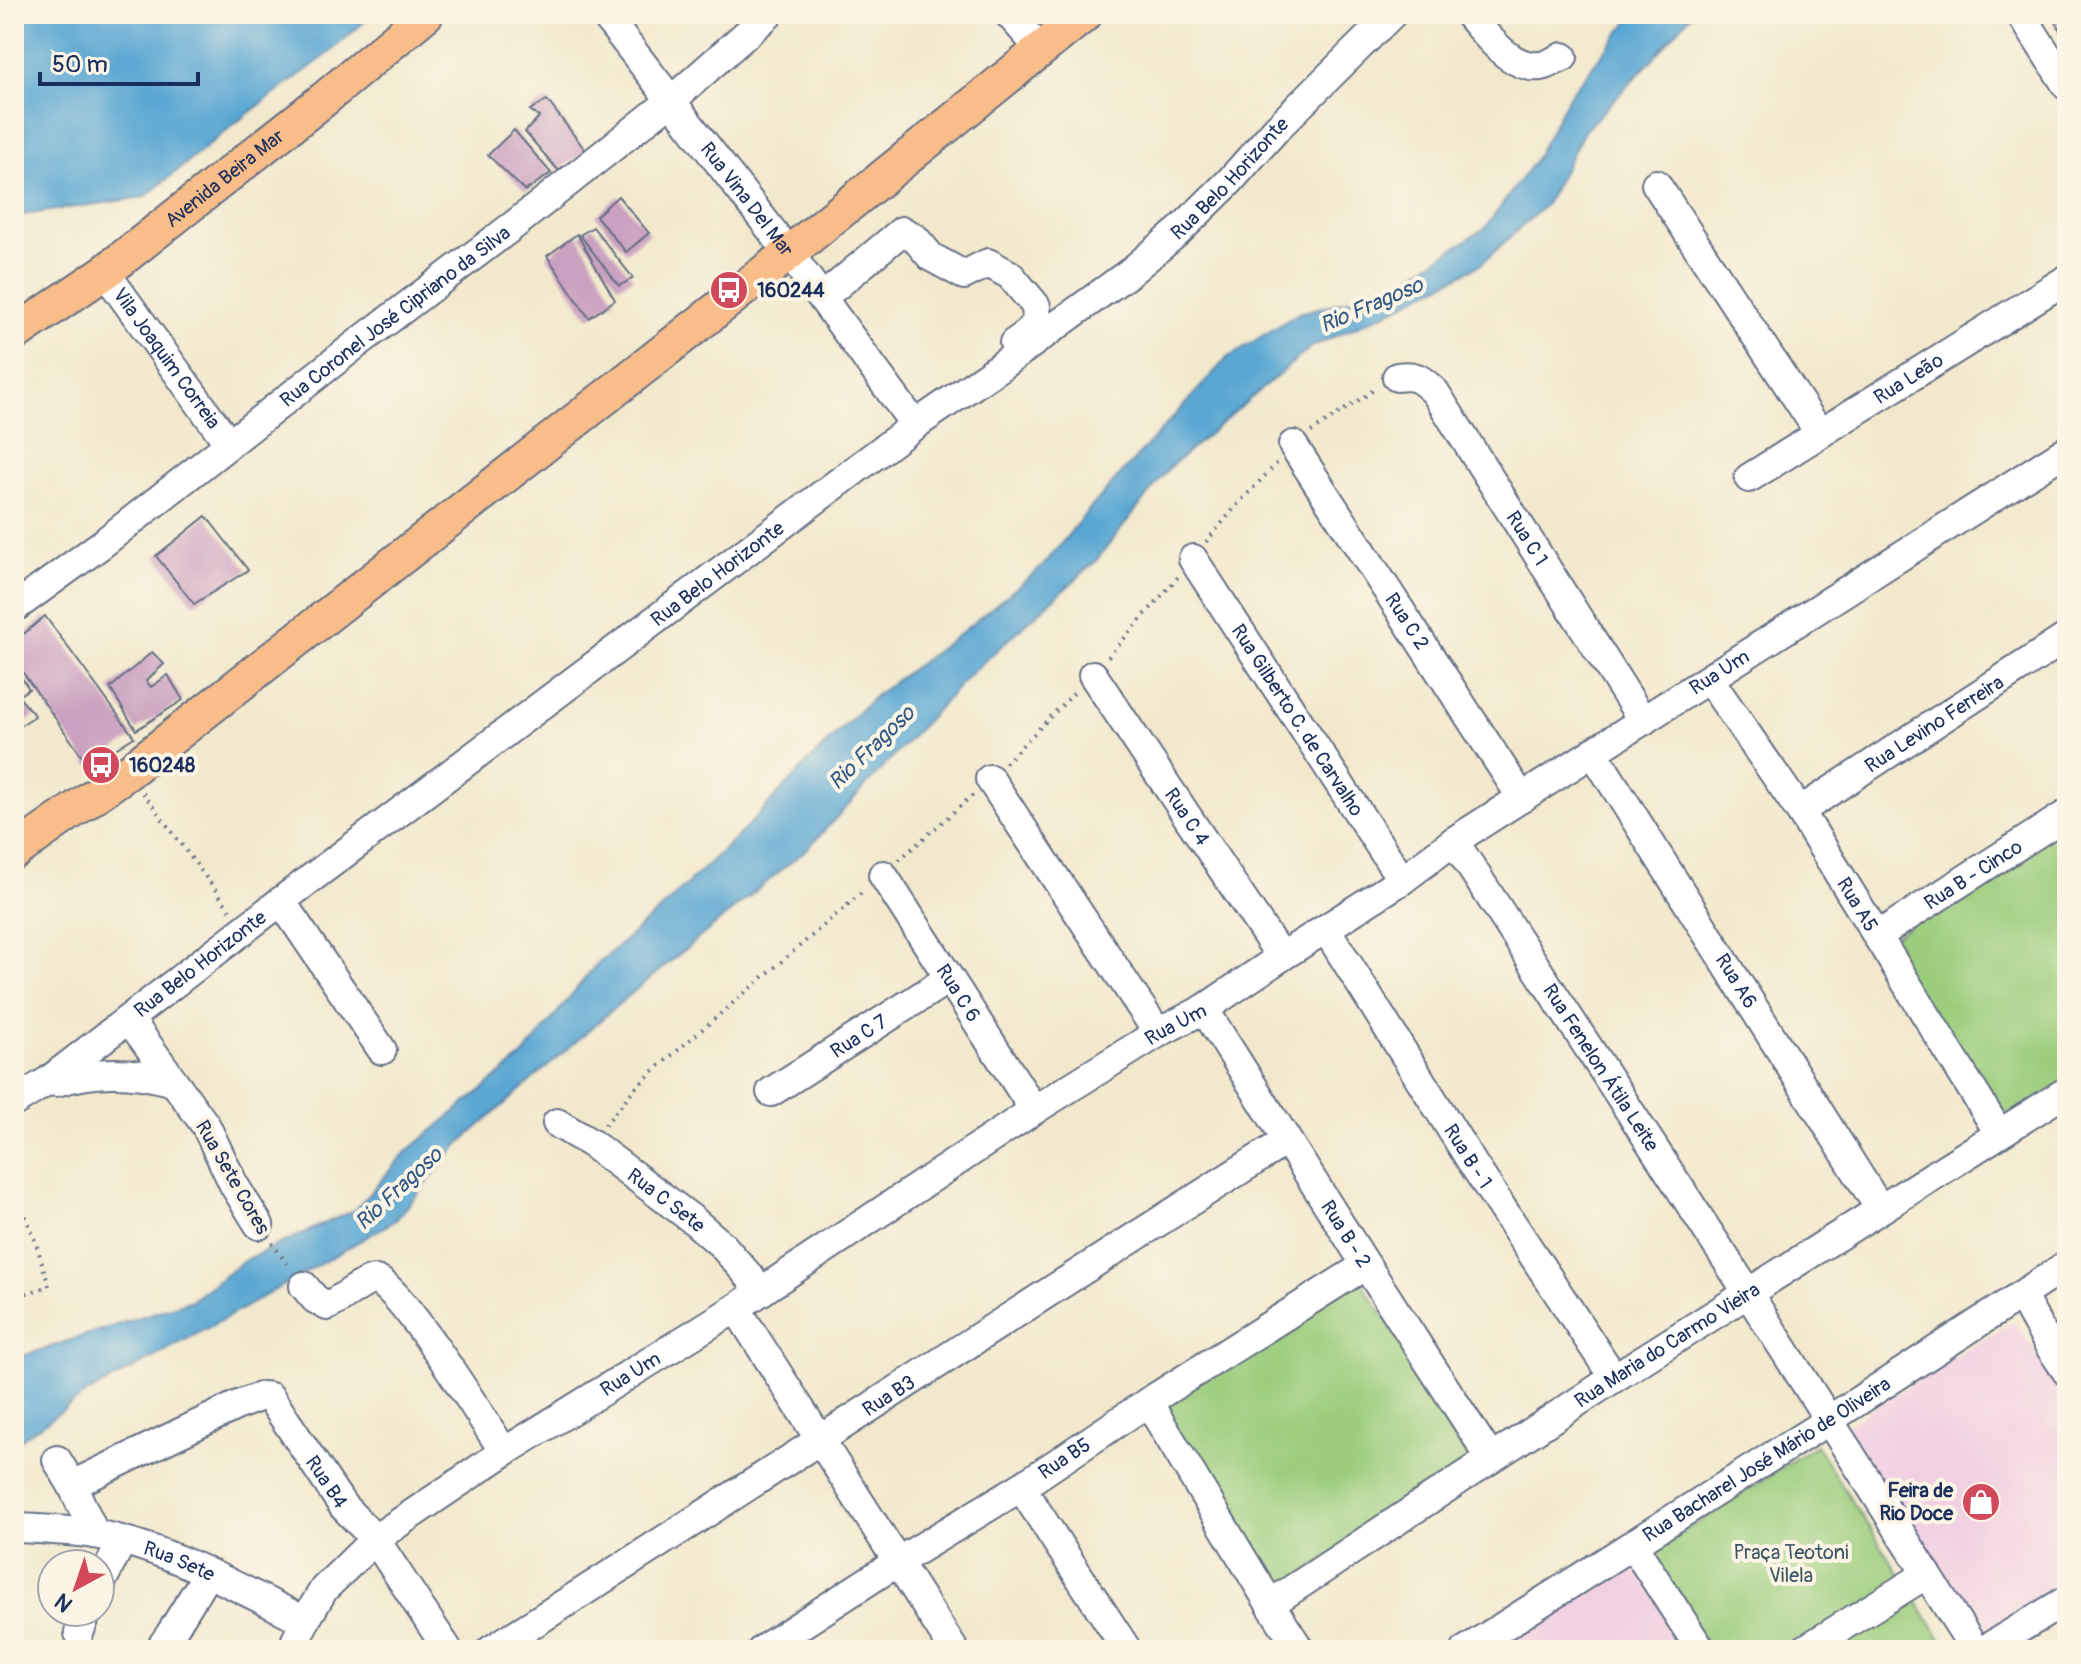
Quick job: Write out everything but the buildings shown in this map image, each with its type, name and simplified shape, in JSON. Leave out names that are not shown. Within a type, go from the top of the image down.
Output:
[{"type":"main road","name":"Avenida Beira Mar","points":[[14,334],[105,272],[312,109],[426,14]]},
{"type":"main road","points":[[14,852],[128,772],[789,253],[1085,14]]},
{"type":"street","name":"Rua Vina Del Mar","points":[[604,14],[789,253],[915,425]]},
{"type":"street","name":"Rua Coronel José Cipriano da Silva","points":[[14,608],[102,544],[514,225],[672,100],[769,14]]},
{"type":"street","points":[[1009,14],[1041,50]]},
{"type":"street","name":"Rua Belo Horizonte","points":[[24,1096],[915,425],[1129,273],[1179,231],[1229,182],[1287,118],[1392,14]]},
{"type":"street","points":[[1468,14],[1509,57],[1527,65],[1545,65],[1563,57]]},
{"type":"street","points":[[2021,14],[2067,86]]},
{"type":"street","points":[[1656,184],[1819,432]]},
{"type":"street","points":[[822,298],[902,231],[915,238],[931,257],[964,275],[988,263],[1010,275],[1036,306],[1037,322],[1024,336],[948,382]]},
{"type":"street","name":"Vila Joaquim Correia","points":[[105,272],[229,444]]},
{"type":"street","name":"Rua Leão","points":[[1749,478],[2067,279]]},
{"type":"street","name":"Rua C 1","points":[[1397,377],[1409,375],[1421,379],[1435,392],[1643,721]]},
{"type":"street","name":"Rua C 2","points":[[1293,445],[1522,798]]},
{"type":"street","name":"Rua Um","points":[[305,1621],[324,1589],[375,1539],[504,1452],[736,1308],[1034,1110],[1158,1033],[1204,1009],[1402,880],[1454,841],[2067,450]]},
{"type":"street","name":"Rua Gilberto C. de Carvalho","points":[[1193,559],[1402,880]]},
{"type":"street","name":"Rua Levino Ferreira","points":[[1800,811],[2067,637]]},
{"type":"street","name":"Rua C 4","points":[[1093,675],[1281,957]]},
{"type":"street","name":"Rua A5","points":[[1709,679],[1800,811],[1999,1133]]},
{"type":"street","name":"Rua A6","points":[[1593,752],[1880,1209]]},
{"type":"street","points":[[990,779],[1158,1033]]},
{"type":"street","name":"Rua B - Cinco","points":[[1877,936],[2067,814]]},
{"type":"street","name":"Rua Fenelon Átila Leite","points":[[1454,841],[1748,1293],[1975,1650]]},
{"type":"street","name":"Rua C 6","points":[[883,875],[1034,1110]]},
{"type":"street","points":[[281,901],[382,1050]]},
{"type":"street","name":"Rua B - 1","points":[[1326,929],[1473,1164],[1614,1378]]},
{"type":"street","name":"Rua C 7","points":[[771,1092],[948,979]]},
{"type":"street","name":"Rua B - 2","points":[[1204,1009],[1491,1459]]},
{"type":"street","name":"Rua Sete Cores","points":[[129,1019],[206,1126],[234,1185],[259,1225]]},
{"type":"street","points":[[24,1096],[80,1075],[103,1072],[150,1075],[173,1082]]},
{"type":"street","name":"Rua Maria do Carmo Vieira","points":[[1270,1604],[1614,1378],[2067,1091]]},
{"type":"street","name":"Rua C Sete","points":[[557,1123],[592,1144],[693,1220],[722,1245],[762,1291]]},
{"type":"street","name":"Rua B3","points":[[491,1650],[1286,1141]]},
{"type":"street","name":"Rua B5","points":[[775,1647],[899,1561],[1021,1487],[1148,1402],[1366,1265]]},
{"type":"street","name":"Rua Bacharel José Mário de Oliveira","points":[[1466,1650],[2067,1265]]},
{"type":"street","points":[[304,1286],[315,1299],[327,1306],[372,1280],[380,1280],[442,1357],[504,1452]]},
{"type":"street","points":[[2021,1295],[2067,1372]]},
{"type":"street","points":[[736,1308],[954,1650]]},
{"type":"street","name":"Rua B4","points":[[72,1485],[238,1405],[262,1396],[270,1397],[343,1506],[375,1539],[448,1650]]},
{"type":"street","points":[[1148,1402],[1300,1650]]},
{"type":"street","points":[[57,1460],[95,1534]]},
{"type":"street","points":[[1021,1487],[1127,1650]]},
{"type":"street","name":"Rua Sete","points":[[14,1528],[95,1534],[122,1541],[208,1573],[305,1621]]},
{"type":"street","points":[[116,1553],[122,1541]]},
{"type":"street","points":[[1633,1545],[1701,1650]]},
{"type":"street","points":[[159,1650],[208,1573]]},
{"type":"street","points":[[1804,1650],[1927,1574]]},
{"type":"street","points":[[1984,1650],[2067,1600]]},
{"type":"street","points":[[294,1650],[305,1621]]},
{"type":"path","points":[[128,772],[244,929]]},
{"type":"path","points":[[14,1186],[49,1286],[18,1296]]},
{"type":"path","name":"Rua Sete Cores","points":[[259,1225],[304,1286]]},
{"type":"shaded area","name":"Feira de Rio Doce","points":[[2014,1321],[2067,1399],[2067,1579],[1979,1638],[1846,1425]]},
{"type":"shaded area","points":[[1632,1564],[1687,1650],[1496,1650]]},
{"type":"green space","points":[[2067,824],[2067,1085],[2002,1127],[1883,943]]},
{"type":"green space","points":[[1358,1277],[1476,1457],[1272,1595],[1154,1411]]},
{"type":"green space","name":"Praça Teotoni Vilela","points":[[1816,1445],[1948,1650],[1710,1650],[1649,1555]]},
{"type":"water","points":[[14,14],[373,14],[328,54],[233,125],[145,197],[14,216]]},
{"type":"water","name":"Rio Fragoso","points":[[1634,14],[1692,14],[1584,131],[1546,204],[1480,265],[1311,347],[1169,468],[1095,562],[970,674],[808,848],[620,1003],[460,1143],[396,1220],[237,1312],[86,1394],[14,1444],[14,1361],[192,1300],[245,1260],[356,1209],[405,1153],[522,1057],[594,967],[746,828],[877,694],[957,636],[1042,567],[1092,506],[1227,358],[1299,313],[1389,290],[1485,228],[1534,161],[1569,96]]},
{"type":"place","name":"160244","points":[[729,290]]},
{"type":"place","name":"160248","points":[[101,765]]},
{"type":"place","name":"Feira de Rio Doce","points":[[1981,1502]]}]
